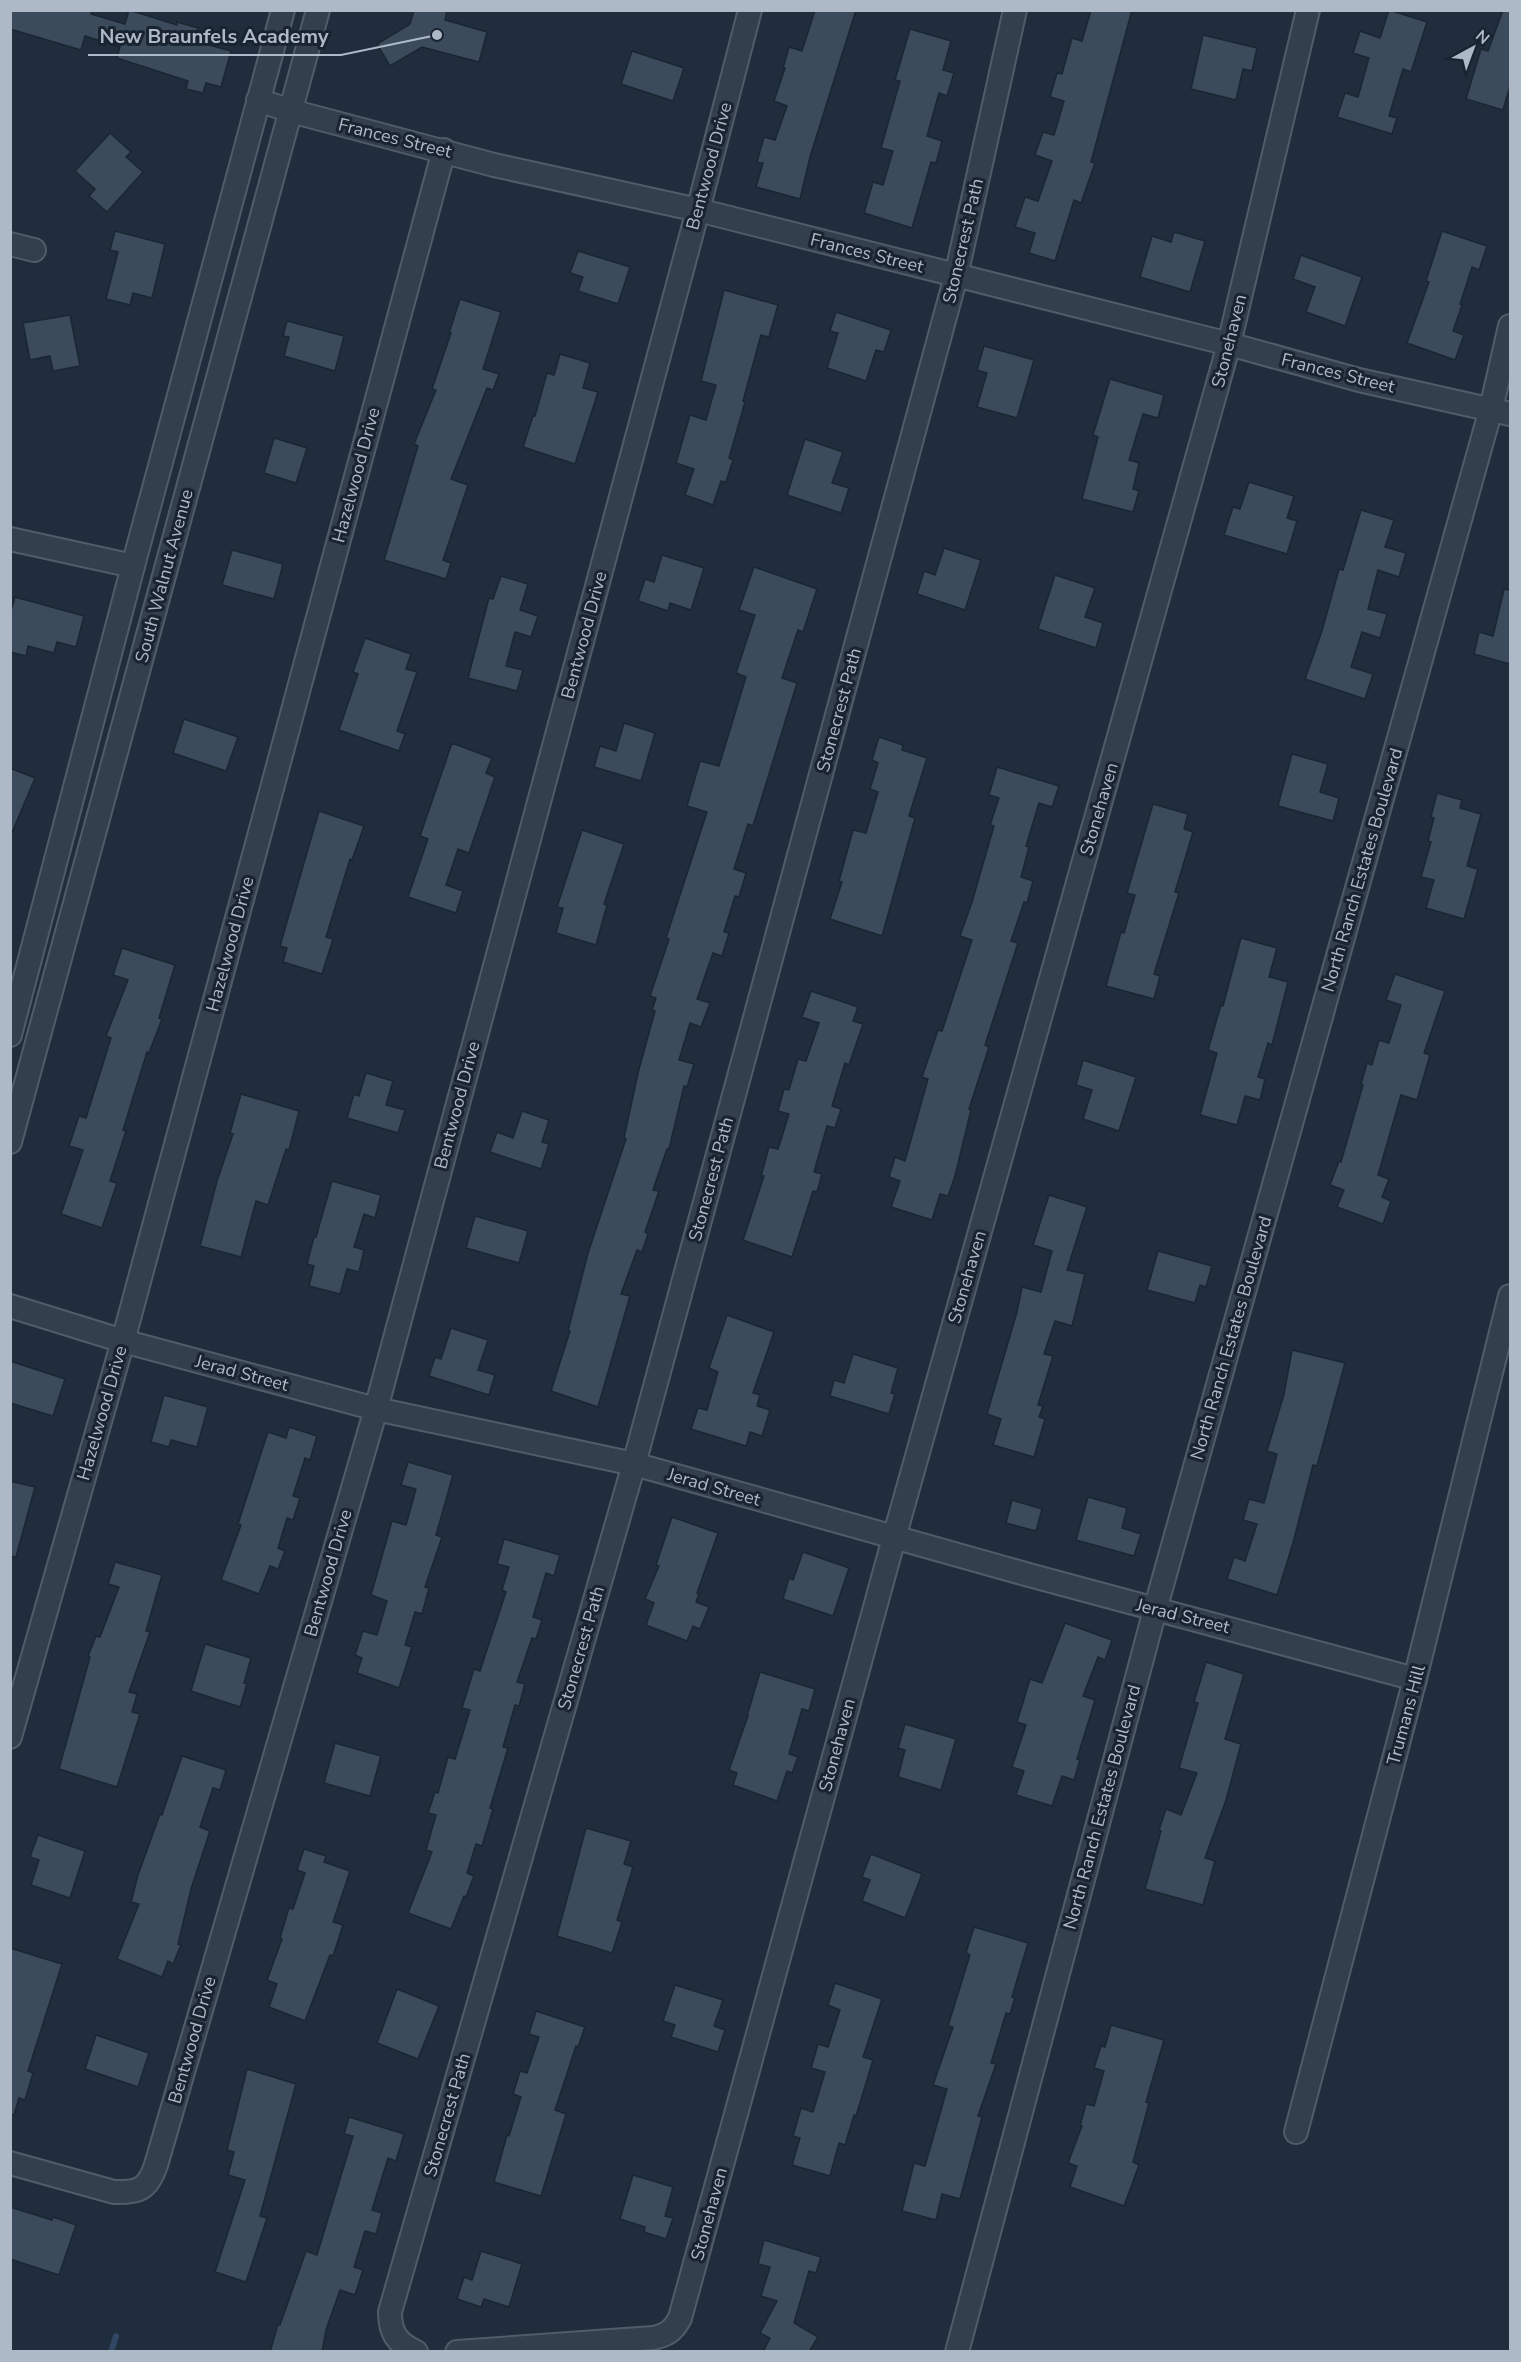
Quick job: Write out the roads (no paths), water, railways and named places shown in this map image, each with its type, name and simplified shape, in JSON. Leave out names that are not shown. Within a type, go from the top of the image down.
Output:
[{"type":"street","name":"South Walnut Avenue","points":[[10,1035],[133,566],[283,10]]},
{"type":"street","name":"South Walnut Avenue","points":[[10,1142],[318,10]]},
{"type":"street","name":"Bentwood Drive","points":[[10,2163],[114,2192],[140,2190],[153,2174],[376,1408],[750,10]]},
{"type":"street","name":"Stonecrest Path","points":[[406,2346],[393,2332],[390,2312],[634,1464],[956,276],[1015,10]]},
{"type":"street","name":"Stonehaven","points":[[457,2352],[653,2338],[674,2330],[680,2318],[894,1538],[1229,344],[1308,10]]},
{"type":"street","name":"Frances Street","points":[[258,100],[291,111],[494,165],[698,210],[1229,344],[1359,380],[1501,411]]},
{"type":"street","name":"Hazelwood Drive","points":[[10,1737],[123,1341],[444,150]]},
{"type":"street","points":[[10,244],[34,250]]},
{"type":"street","name":"North Ranch Estates Boulevard","points":[[957,2352],[1155,1610],[1501,411],[1510,326]]},
{"type":"street","points":[[10,539],[133,566]]},
{"type":"street","name":"Trumans Hill","points":[[1296,2132],[1415,1679],[1510,1296]]},
{"type":"street","name":"Jerad Street","points":[[10,1306],[123,1341],[376,1408],[634,1464],[1155,1610],[1251,1633],[1415,1679]]},
{"type":"waterway","points":[[111,2352],[116,2336]]},
{"type":"place","name":"New Braunfels Academy","points":[[437,35]]}]
